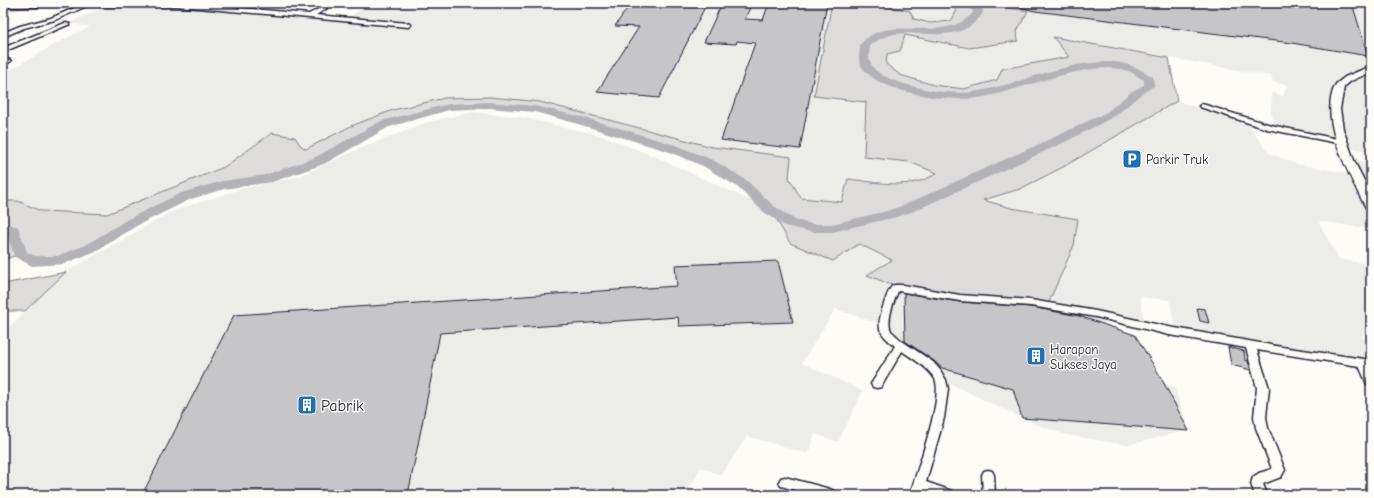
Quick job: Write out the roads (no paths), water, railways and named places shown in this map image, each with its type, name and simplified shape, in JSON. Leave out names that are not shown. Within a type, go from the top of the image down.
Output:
[{"type":"street","points":[[226,8],[236,3]]},
{"type":"street","points":[[3,4],[176,4],[408,25]]},
{"type":"street","points":[[3,35],[22,27],[57,18],[90,4]]},
{"type":"street","points":[[310,16],[324,8]]},
{"type":"street","points":[[3,50],[67,24]]},
{"type":"street","points":[[1371,69],[1348,79],[1339,86],[1335,115],[1342,142],[1357,179],[1371,206]]},
{"type":"street","points":[[1202,106],[1270,127],[1342,142]]},
{"type":"street","points":[[948,495],[917,490],[940,410],[942,385],[941,379],[933,368],[888,334],[884,326],[893,291],[898,288],[960,298],[1031,303],[1096,314],[1162,329],[1250,345],[1367,364],[1371,381]]},
{"type":"street","points":[[877,384],[901,344]]},
{"type":"street","points":[[1250,345],[1263,388],[1260,417],[1262,428],[1279,470],[1277,473],[1263,477],[1257,481],[1261,495]]},
{"type":"street","points":[[988,475],[989,495]]},
{"type":"street","points":[[785,482],[830,495]]},
{"type":"waterway","points":[[3,226],[13,230],[20,254],[32,261],[59,261],[91,248],[133,222],[186,196],[223,185],[267,179],[319,161],[385,124],[449,107],[489,105],[535,109],[582,121],[671,148],[708,163],[741,183],[769,209],[790,223],[812,228],[832,228],[891,214],[909,208],[1061,139],[1111,114],[1136,93],[1149,86],[1149,79],[1133,69],[1113,65],[1066,71],[978,95],[950,95],[903,87],[881,79],[868,68],[864,59],[865,45],[877,36],[896,31],[935,32],[964,26],[978,14],[978,10],[966,3]]},
{"type":"place","name":"Parkir Truk","points":[[1132,159]]},
{"type":"place","name":"Harapan Sukses Jaya","points":[[1036,356]]},
{"type":"place","name":"Pabrik","points":[[307,405]]}]
